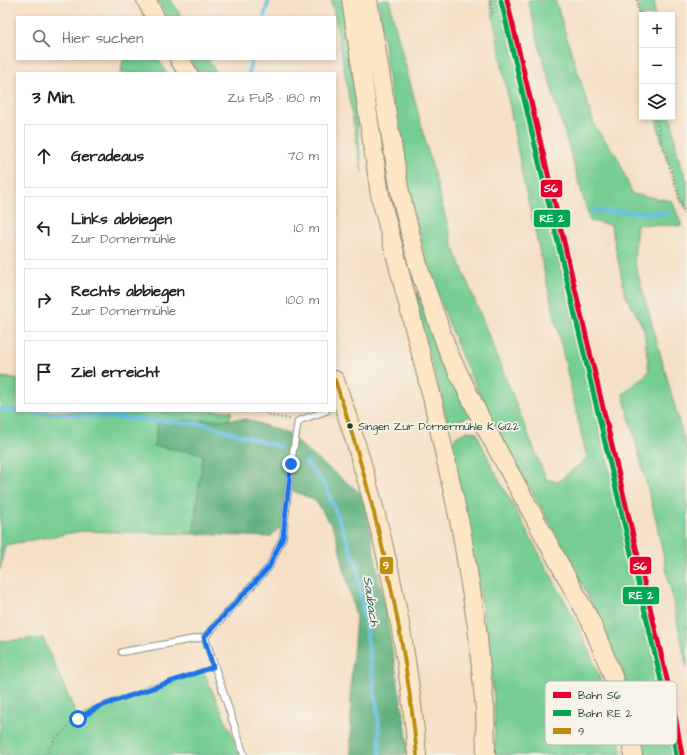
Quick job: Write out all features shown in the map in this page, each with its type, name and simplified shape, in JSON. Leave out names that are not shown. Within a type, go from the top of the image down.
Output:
[{"type":"main road","points":[[146,0],[154,16]]},
{"type":"main road","points":[[351,0],[380,195],[433,401],[461,529],[477,627],[485,710],[486,755]]},
{"type":"main road","points":[[368,0],[400,192],[419,269],[449,354],[483,423],[591,622],[614,681]]},
{"type":"main road","points":[[180,60],[187,72]]},
{"type":"main road","points":[[336,386],[339,406],[367,480],[388,571],[403,642],[414,714],[417,755]]},
{"type":"main road","points":[[632,745],[633,755]]},
{"type":"lane","points":[[122,652],[204,637],[269,567],[283,537],[291,464],[298,421],[323,412]]},
{"type":"lane","points":[[204,637],[244,755]]},
{"type":"path","points":[[490,0],[493,16]]},
{"type":"path","points":[[637,0],[639,16]]},
{"type":"path","points":[[657,120],[661,140],[687,222]]},
{"type":"path","points":[[0,377],[16,378]]},
{"type":"path","points":[[264,412],[272,416],[298,421]]},
{"type":"path","points":[[45,755],[56,738],[78,719],[98,707],[213,667]]},
{"type":"green space","points":[[157,0],[171,0],[181,16],[166,16]]},
{"type":"green space","points":[[331,0],[345,0],[362,172],[336,16]]},
{"type":"green space","points":[[378,0],[391,0],[391,10],[453,246],[546,479],[558,482],[587,458],[523,179],[490,0],[502,0],[560,264],[642,604],[658,681],[625,681],[623,672],[597,614],[559,539],[502,440],[462,357],[428,268],[399,156]]},
{"type":"green space","points":[[528,0],[555,0],[595,127],[618,158],[632,194],[672,201],[682,226],[637,224],[634,260],[687,450],[687,668],[655,516],[623,394],[649,372],[644,329],[625,294],[611,225],[590,221],[539,45]]},
{"type":"green space","points":[[637,0],[654,0],[655,12],[639,12],[639,16]]},
{"type":"green space","points":[[123,60],[159,60],[166,72],[121,72]]},
{"type":"green space","points":[[191,60],[209,60],[215,72],[197,72]]},
{"type":"green space","points":[[657,120],[672,120],[678,157],[687,181],[687,209],[681,201],[661,140]]},
{"type":"green space","points":[[417,292],[441,356],[471,416],[448,424],[419,314]]},
{"type":"green space","points":[[0,377],[16,378],[16,412],[232,412],[193,534],[81,531],[5,545],[0,570]]},
{"type":"green space","points":[[247,419],[288,434],[363,495],[385,608],[406,729],[408,755],[351,755],[351,679],[356,617],[335,531],[315,500],[288,489],[285,523],[270,537],[193,534],[203,454],[154,446],[158,421]]},
{"type":"green space","points":[[467,431],[476,432],[492,467],[580,629],[601,681],[545,681],[545,745],[620,745],[622,755],[495,755],[494,698],[483,613],[451,447],[456,437]]},
{"type":"green space","points":[[43,638],[78,719],[99,707],[203,670],[241,755],[0,755],[0,641]]},
{"type":"green space","points":[[639,745],[671,745],[673,755],[640,755]]},
{"type":"waterway","points":[[264,16],[269,0]]},
{"type":"waterway","points":[[249,72],[252,60]]},
{"type":"waterway","points":[[592,211],[668,213]]},
{"type":"waterway","name":"Saubach","points":[[0,410],[16,410]]},
{"type":"waterway","name":"Saubach","points":[[40,412],[203,424],[280,447]]},
{"type":"waterway","name":"Saubach","points":[[306,462],[326,487],[357,566],[378,716],[380,755]]},
{"type":"rail line","name":"S6","points":[[507,0],[667,681]]},
{"type":"rail line","name":"S6","points":[[677,726],[682,755]]},
{"type":"transit line","points":[[501,1],[661,681]]},
{"type":"transit line","name":"9","points":[[336,383],[350,426],[376,519],[396,612],[417,755]]},
{"type":"transit line","points":[[674,745],[676,755]]},
{"type":"place","name":"Singen Zur Dornermühle K 6122","points":[[350,426]]},
{"type":"route","points":[[78,719],[98,707],[213,667],[204,637],[269,567],[283,537],[291,464]]}]
